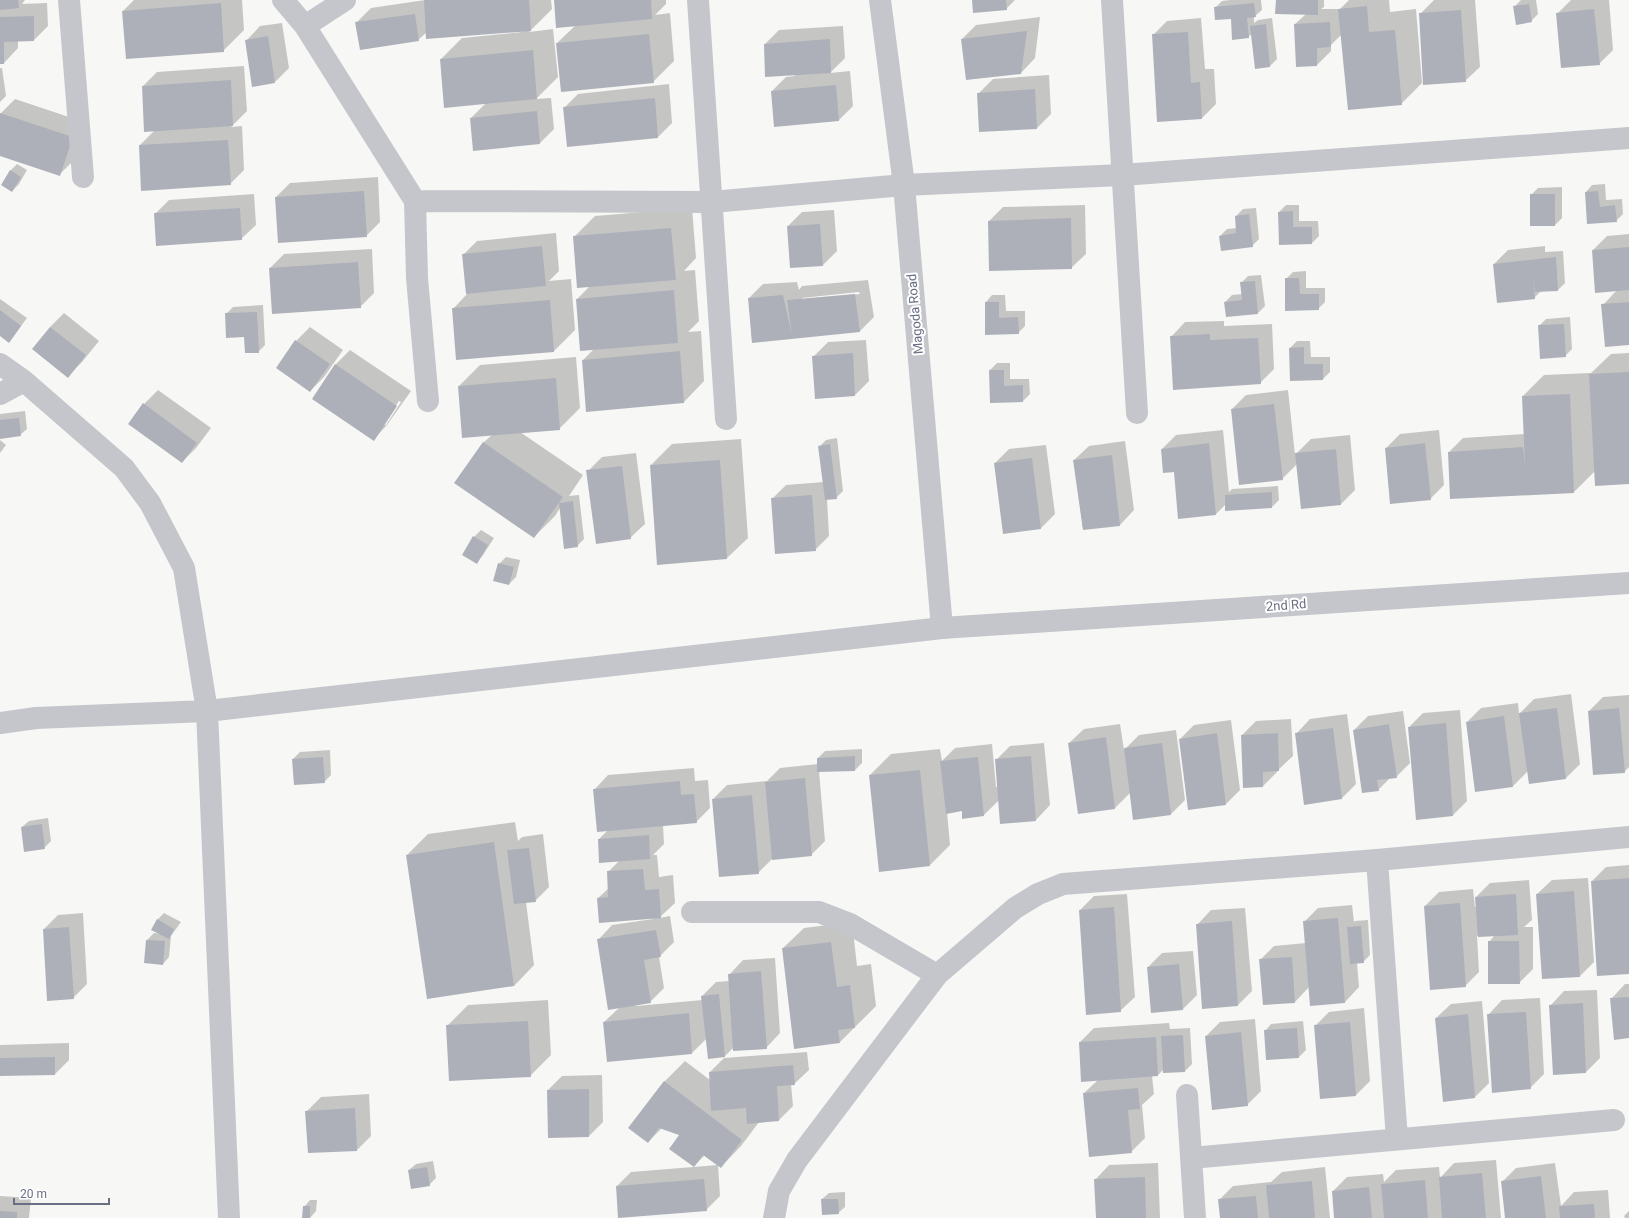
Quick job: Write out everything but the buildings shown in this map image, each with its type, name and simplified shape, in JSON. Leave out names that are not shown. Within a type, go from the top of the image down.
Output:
[{"type":"street","points":[[70,0],[83,177]]},
{"type":"street","points":[[283,0],[304,26],[415,201],[417,278],[428,401]]},
{"type":"street","points":[[304,26],[345,0]]},
{"type":"street","points":[[698,0],[726,419]]},
{"type":"street","name":"Magoda Road","points":[[880,0],[904,185],[942,628]]},
{"type":"street","points":[[1112,0],[1137,413]]},
{"type":"street","points":[[415,201],[712,202],[904,185],[1122,175],[1629,138]]},
{"type":"street","points":[[0,364],[24,381],[124,468],[150,503],[184,568],[207,711],[229,1218]]},
{"type":"street","points":[[0,394],[24,381]]},
{"type":"street","name":"2nd Rd","points":[[0,723],[36,718],[207,711],[942,628],[1629,583]]},
{"type":"street","points":[[774,1218],[779,1191],[797,1160],[937,975],[1015,908],[1038,894],[1063,884],[1377,860],[1629,836]]},
{"type":"street","points":[[1377,860],[1397,1139]]},
{"type":"street","points":[[692,912],[819,912],[850,924],[937,975]]},
{"type":"street","points":[[1187,1095],[1194,1218]]},
{"type":"street","points":[[1191,1158],[1614,1120]]}]
